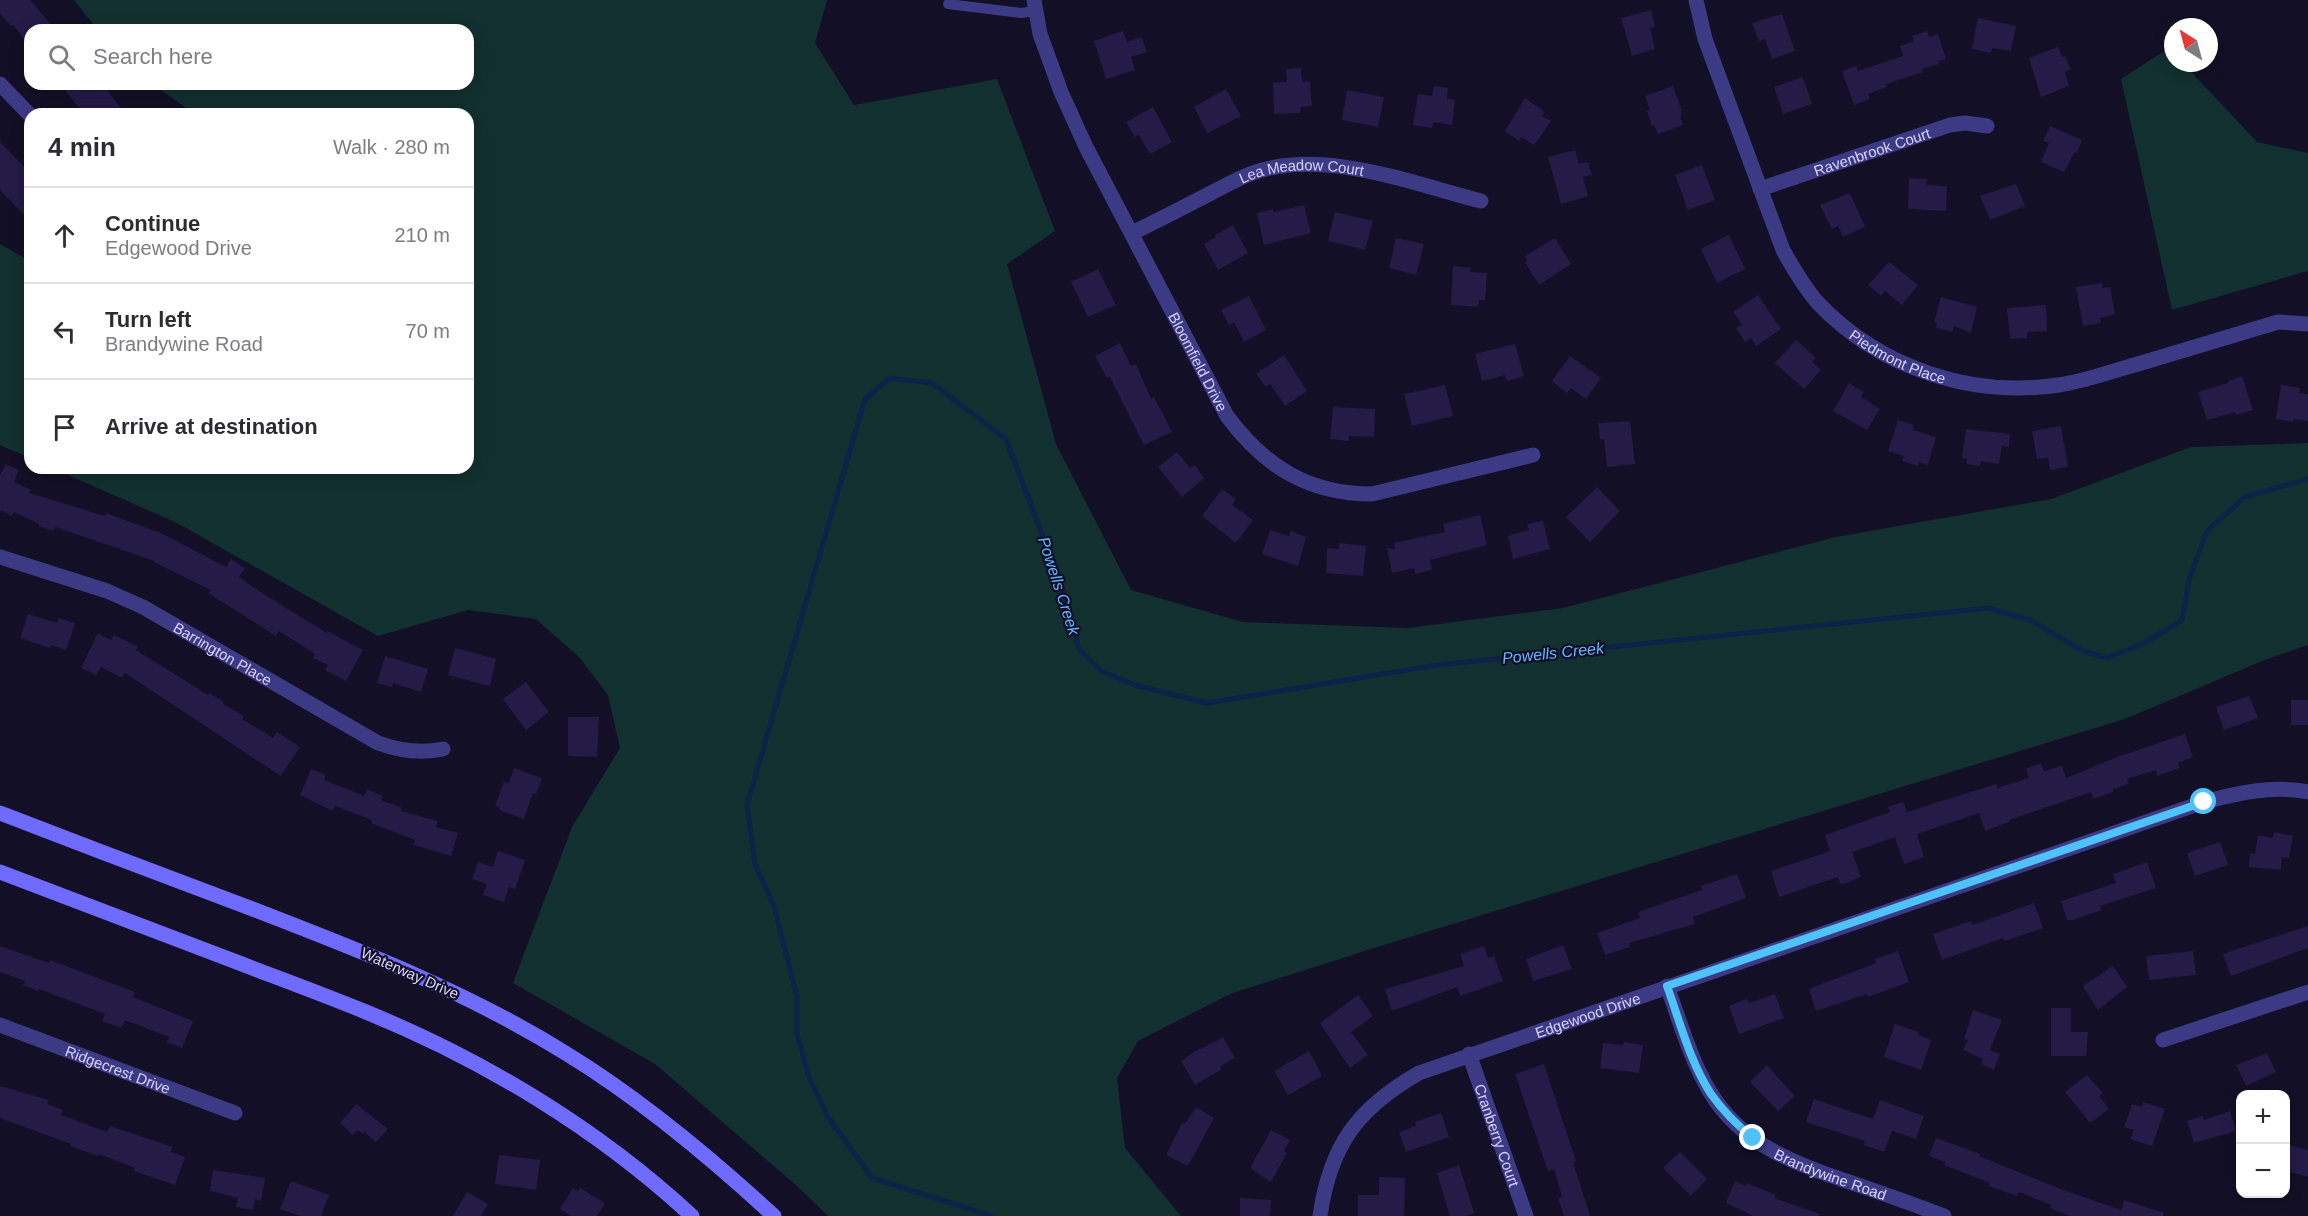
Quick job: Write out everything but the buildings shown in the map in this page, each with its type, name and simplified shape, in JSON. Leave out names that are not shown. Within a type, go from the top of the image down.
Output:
[{"type":"main road","name":"Waterway Drive","points":[[0,813],[357,949],[417,975],[509,1020],[568,1054],[631,1097],[667,1124],[774,1216]]},
{"type":"main road","points":[[0,872],[367,1012],[435,1044],[502,1079],[567,1118],[661,1189],[692,1216]]},
{"type":"street","name":"Piedmont Place","points":[[1696,0],[1705,39],[1783,250],[1793,268],[1817,301],[1839,323],[1864,342],[1897,361],[1928,374],[1954,381],[1996,387],[2026,388],[2060,385],[2278,322],[2308,324]]},
{"type":"street","name":"Bloomfield Drive","points":[[1035,5],[1040,34],[1061,92],[1086,147],[1227,416],[1242,437],[1278,468],[1301,480],[1326,489],[1357,494],[1372,494],[1533,455]]},
{"type":"street","points":[[0,84],[24,109]]},
{"type":"street","name":"Ravenbrook Court","points":[[1760,189],[1950,124],[1965,123],[1987,126]]},
{"type":"street","name":"Lea Meadow Court","points":[[1132,233],[1250,174],[1302,163],[1329,164],[1356,169],[1481,201]]},
{"type":"street","name":"Barrington Place","points":[[0,557],[107,591],[143,607],[378,743],[398,750],[414,752],[443,749]]},
{"type":"street","name":"Edgewood Drive","points":[[1320,1216],[1323,1191],[1331,1163],[1351,1129],[1373,1104],[1395,1086],[1419,1072],[2204,802],[2233,794],[2268,789],[2293,789],[2308,792]]},
{"type":"street","name":"Brandywine Road","points":[[1667,986],[1702,1078],[1728,1116],[1753,1138],[1776,1154],[1801,1166],[1944,1216]]},
{"type":"street","points":[[2163,1041],[2308,993]]},
{"type":"street","name":"Ridgecrest Drive","points":[[0,1025],[235,1113]]},
{"type":"street","name":"Cranberry Court","points":[[1469,1054],[1526,1216]]},
{"type":"lane","points":[[948,4],[1021,13],[1035,5]]},
{"type":"green space","points":[[74,0],[827,0],[815,43],[854,105],[997,79],[1055,231],[1007,264],[1056,444],[1131,590],[1243,622],[1408,628],[1563,608],[1836,537],[2051,499],[2191,447],[2308,443],[2308,645],[2267,659],[2125,719],[1230,994],[1138,1041],[1117,1078],[1125,1148],[1181,1216],[828,1216],[797,1186],[655,1064],[513,983],[572,827],[620,748],[608,695],[580,658],[536,619],[468,610],[378,636],[177,523],[66,474],[474,474],[474,108],[186,108],[161,90],[474,90],[474,24],[93,24]]},
{"type":"green space","points":[[2164,51],[2164,72],[2191,72],[2257,142],[2308,153],[2308,271],[2172,310],[2121,79]]},
{"type":"green space","points":[[0,244],[24,258],[24,455],[0,445]]},
{"type":"waterway","name":"Powells Creek","points":[[992,1216],[872,1178],[828,1117],[809,1077],[797,1033],[797,997],[774,906],[755,864],[747,805],[865,399],[890,378],[932,383],[1006,439],[1064,592],[1079,649],[1101,671],[1135,685],[1207,703],[1437,665],[1988,608],[2030,620],[2083,651],[2106,658],[2141,645],[2182,620],[2189,580],[2207,531],[2245,497],[2308,479]]},
{"type":"route","points":[[1753,1138],[1728,1116],[1711,1094],[1698,1070],[1667,986],[2204,802]]}]
